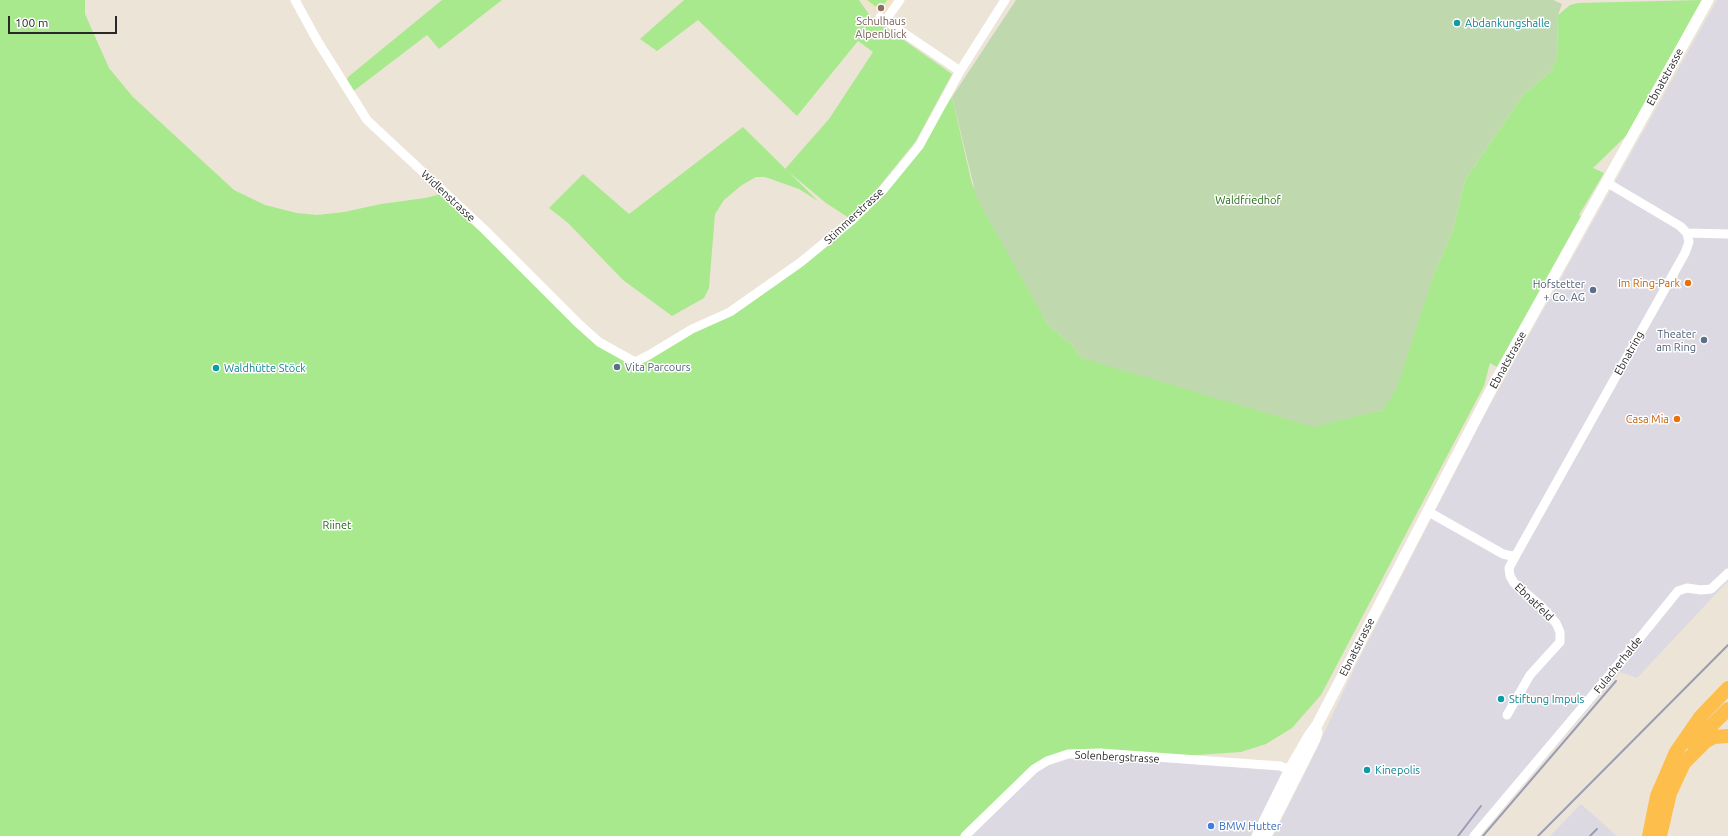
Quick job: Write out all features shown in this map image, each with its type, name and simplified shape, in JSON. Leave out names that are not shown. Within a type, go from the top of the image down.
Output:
[{"type":"highway","points":[[1649,836],[1657,796],[1673,757],[1694,725],[1728,688]]},
{"type":"highway","points":[[1660,836],[1670,793],[1684,763],[1703,734],[1728,709]]},
{"type":"highway","points":[[1684,763],[1705,742],[1714,738],[1728,736]]},
{"type":"street","name":"Widlenstrasse","points":[[295,0],[318,42],[367,120],[485,230],[579,324],[599,342],[634,362]]},
{"type":"street","points":[[900,0],[882,19],[960,71]]},
{"type":"street","name":"Stimmerstrasse","points":[[634,362],[649,355],[692,329],[730,312],[801,262],[852,220],[883,190],[919,146],[960,71],[1006,0]]},
{"type":"street","name":"Ebnatstrasse","points":[[1266,836],[1309,736],[1318,725],[1427,511],[1493,386],[1708,0]]},
{"type":"street","points":[[1606,182],[1680,226],[1687,233],[1728,234]]},
{"type":"street","name":"Ebnatring","points":[[1509,568],[1685,253],[1689,242],[1687,233]]},
{"type":"street","points":[[1427,511],[1503,554],[1512,556],[1516,555]]},
{"type":"street","name":"Ebnatfeld","points":[[1507,715],[1530,675],[1560,642],[1560,632],[1556,623],[1540,606],[1514,583],[1510,576],[1509,568]]},
{"type":"street","name":"Fulacherhalde","points":[[1474,836],[1608,677],[1678,591],[1687,588],[1700,590],[1711,589],[1728,573]]},
{"type":"street","name":"Solenbergstrasse","points":[[965,836],[1034,769],[1047,761],[1068,754],[1100,754],[1280,766],[1294,771]]},
{"type":"street","name":"Ebnatstrasse","points":[[1257,836],[1294,771]]},
{"type":"shaded area","name":"Schulhaus Alpenblick","points":[[862,0],[896,0],[883,17]]},
{"type":"shaded area","points":[[1717,0],[1728,0],[1728,581],[1637,678],[1620,672],[1479,836],[1273,836],[1309,765],[1356,665],[1486,412]]},
{"type":"shaded area","points":[[1068,754],[1290,769],[1262,836],[965,836],[1034,769]]},
{"type":"shaded area","points":[[1581,804],[1617,836],[1550,836]]},
{"type":"green space","name":"Riinet","points":[[0,0],[85,0],[85,14],[109,68],[133,97],[234,190],[265,205],[297,213],[317,215],[344,212],[381,204],[425,198],[445,193],[579,324],[630,361],[730,312],[852,220],[826,203],[785,169],[829,119],[873,52],[858,41],[797,116],[698,20],[657,51],[640,39],[684,0],[859,0],[873,20],[952,74],[916,141],[855,216],[919,146],[952,97],[972,184],[1048,325],[1072,345],[1081,358],[1355,416],[1383,410],[1434,274],[1453,230],[1465,180],[1523,95],[1552,70],[1557,57],[1558,15],[1570,5],[1578,3],[1702,0],[1627,135],[1593,168],[1604,173],[1579,215],[1581,216],[1497,367],[1490,363],[1484,386],[1321,695],[1292,728],[1266,744],[1241,752],[1152,758],[1100,753],[1047,761],[965,836],[0,836]]},
{"type":"green space","points":[[442,0],[502,0],[439,49],[427,35],[351,93],[346,83],[348,77]]},
{"type":"green space","points":[[867,0],[887,0],[880,10]]},
{"type":"green space","name":"Waldfriedhof","points":[[1016,0],[1553,0],[1562,4],[1558,15],[1557,57],[1552,70],[1523,95],[1465,180],[1453,230],[1434,274],[1397,388],[1383,410],[1313,427],[1081,358],[1072,345],[1048,325],[977,199],[952,97]]},
{"type":"green space","points":[[743,127],[818,201],[799,189],[765,177],[756,177],[742,185],[724,200],[715,214],[709,288],[704,298],[672,316],[623,280],[568,223],[549,208],[583,174],[629,214]]},
{"type":"railway","points":[[1538,836],[1728,645]]},
{"type":"railway","points":[[1483,836],[1616,681]]},
{"type":"railway","points":[[1458,836],[1481,806]]},
{"type":"railway","points":[[1590,836],[1597,829]]},
{"type":"place","name":"Schulhaus Alpenblick","points":[[881,8]]},
{"type":"place","name":"Abdankungshalle","points":[[1457,23]]},
{"type":"place","name":"Im Ring-Park","points":[[1688,283]]},
{"type":"place","name":"Hofstetter + Co. AG","points":[[1593,290]]},
{"type":"place","name":"Theater am Ring","points":[[1704,340]]},
{"type":"place","name":"Vita Parcours","points":[[617,367]]},
{"type":"place","name":"Waldhütte Stöck","points":[[216,368]]},
{"type":"place","name":"Casa Mia","points":[[1677,419]]},
{"type":"place","name":"Stiftung Impuls","points":[[1501,699]]},
{"type":"place","name":"Kinepolis","points":[[1367,770]]},
{"type":"place","name":"BMW Hutter","points":[[1211,826]]}]
